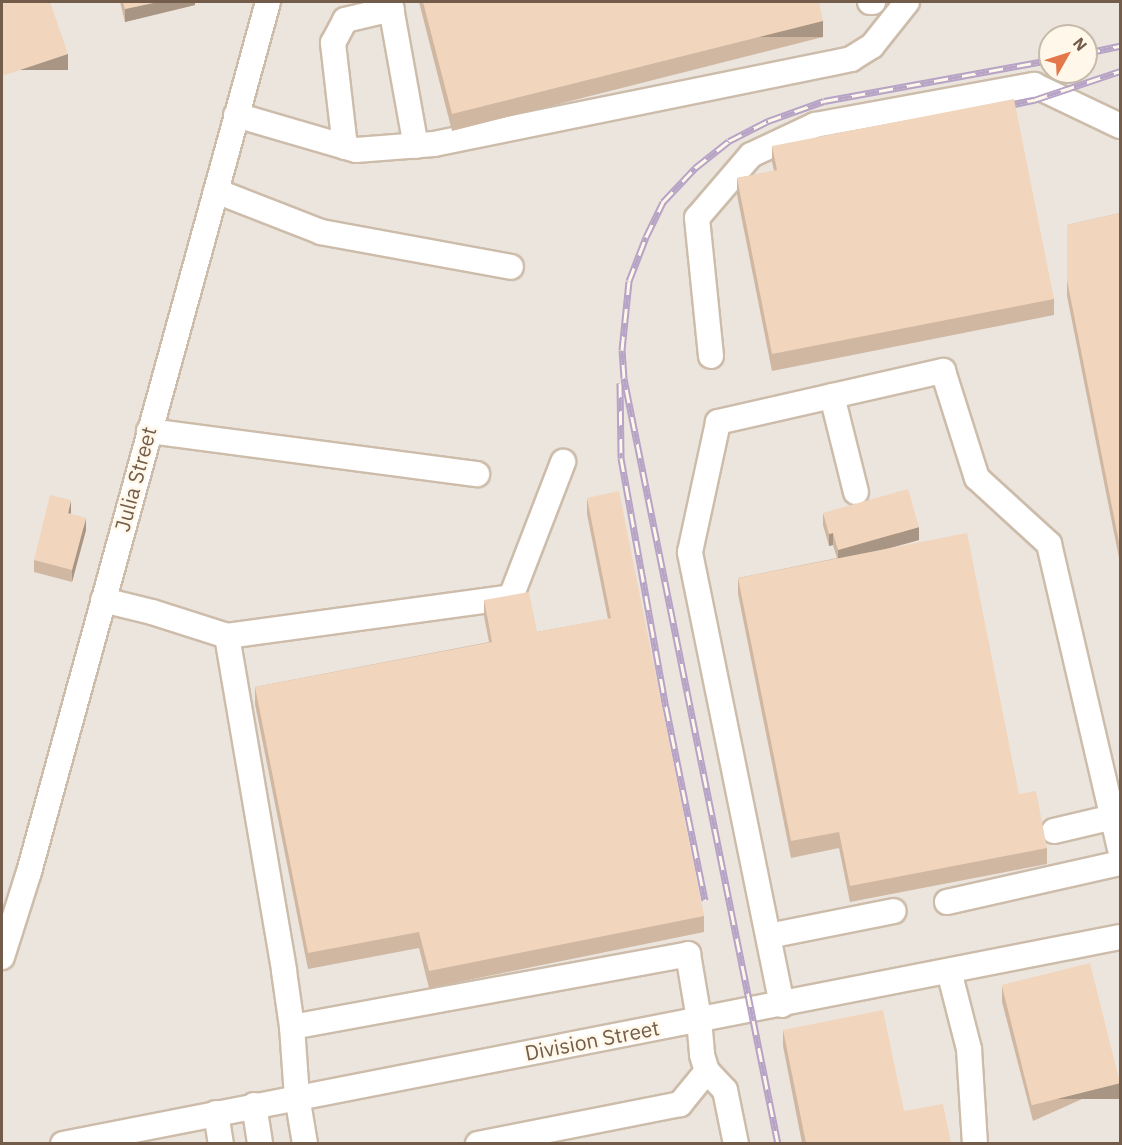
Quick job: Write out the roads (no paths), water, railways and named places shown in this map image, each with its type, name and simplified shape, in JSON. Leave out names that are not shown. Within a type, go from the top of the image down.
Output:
[{"type":"street","name":"Julia Street","points":[[2,957],[28,872],[268,2]]},
{"type":"street","points":[[236,115],[356,150],[434,144],[851,59],[872,46],[907,2]]},
{"type":"street","points":[[345,147],[333,43],[345,20],[391,5],[416,146]]},
{"type":"street","points":[[711,356],[697,218],[751,155],[814,125],[1034,85],[1120,126]]},
{"type":"street","points":[[216,191],[321,232],[511,267]]},
{"type":"street","points":[[782,1005],[690,552],[718,422],[943,371],[977,478],[1049,544],[1120,848]]},
{"type":"street","points":[[832,396],[856,492]]},
{"type":"street","points":[[149,431],[477,474]]},
{"type":"street","points":[[103,600],[152,612],[227,636],[511,597],[563,462]]},
{"type":"street","points":[[227,636],[292,1027],[297,1096],[305,1143]]},
{"type":"street","points":[[1054,831],[1113,817]]},
{"type":"street","points":[[947,902],[1120,863]]},
{"type":"street","points":[[769,936],[894,911]]},
{"type":"street","name":"Division Street","points":[[63,1143],[174,1132],[216,1113],[297,1096],[782,1005],[1120,937]]},
{"type":"street","points":[[292,1027],[688,954],[699,1019],[702,1055],[707,1071],[725,1090],[736,1143]]},
{"type":"street","points":[[949,971],[969,1049],[975,1143]]},
{"type":"street","points":[[478,1143],[680,1104],[707,1071]]},
{"type":"street","points":[[254,1105],[260,1143]]},
{"type":"street","points":[[216,1113],[221,1143]]},
{"type":"railway","points":[[1098,51],[1120,46]]},
{"type":"railway","points":[[778,1144],[624,378],[622,350],[629,281],[663,202],[695,168],[729,141],[768,121],[824,101],[1038,62]]},
{"type":"railway","points":[[1000,107],[1034,100],[1120,71]]},
{"type":"railway","points":[[620,383],[621,458],[666,707],[705,900]]}]
